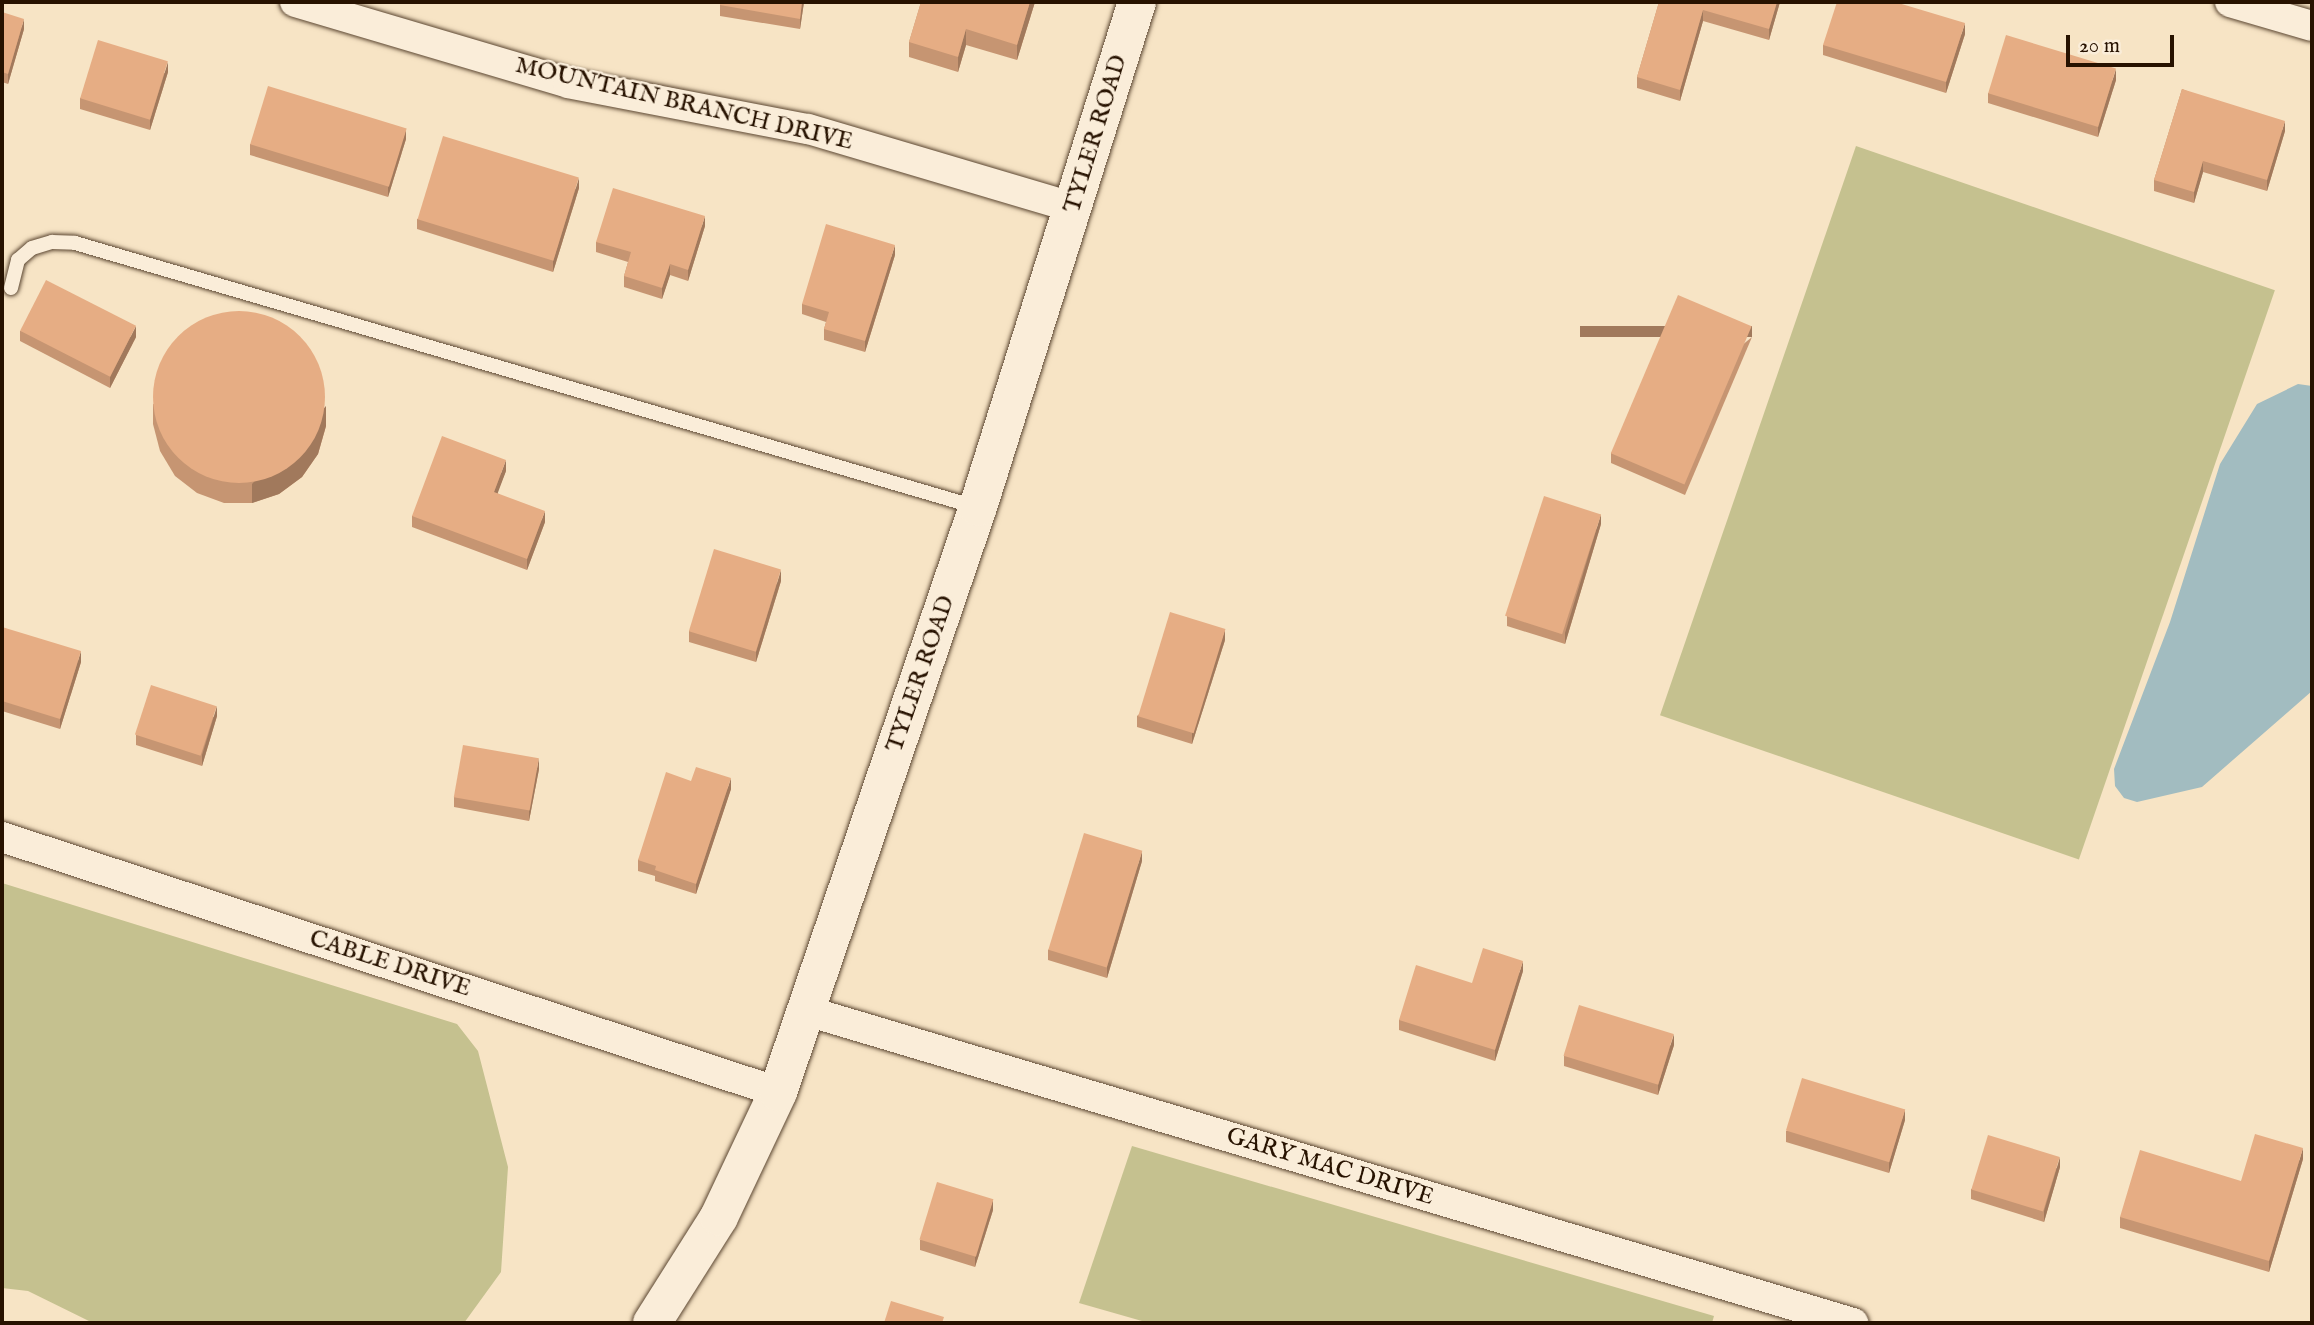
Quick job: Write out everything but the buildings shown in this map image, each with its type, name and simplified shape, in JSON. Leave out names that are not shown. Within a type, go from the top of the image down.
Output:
[{"type":"street","name":"MOUNTAIN BRANCH DRIVE","points":[[295,2],[568,83],[807,129],[1074,208]]},
{"type":"street","name":"TYLER ROAD","points":[[652,1323],[719,1217],[778,1092],[978,507],[1137,2]]},
{"type":"street","points":[[2230,2],[2312,26]]},
{"type":"street","name":"CABLE DRIVE","points":[[2,837],[778,1092]]},
{"type":"street","name":"GARY MAC DRIVE","points":[[807,1011],[1853,1323]]},
{"type":"lane","points":[[10,288],[18,260],[32,248],[52,242],[75,243],[978,507]]},
{"type":"shaded area","points":[[1856,146],[2275,290],[2079,859],[1660,715]]},
{"type":"shaded area","points":[[2,883],[457,1024],[478,1051],[508,1167],[501,1272],[464,1323],[93,1323],[28,1291],[2,1288]]},
{"type":"shaded area","points":[[1132,1146],[1714,1316],[1712,1323],[1149,1323],[1079,1303]]},
{"type":"water","points":[[2298,384],[2312,386],[2312,691],[2202,787],[2137,802],[2124,798],[2115,786],[2114,769],[2170,622],[2220,464],[2257,404]]}]
